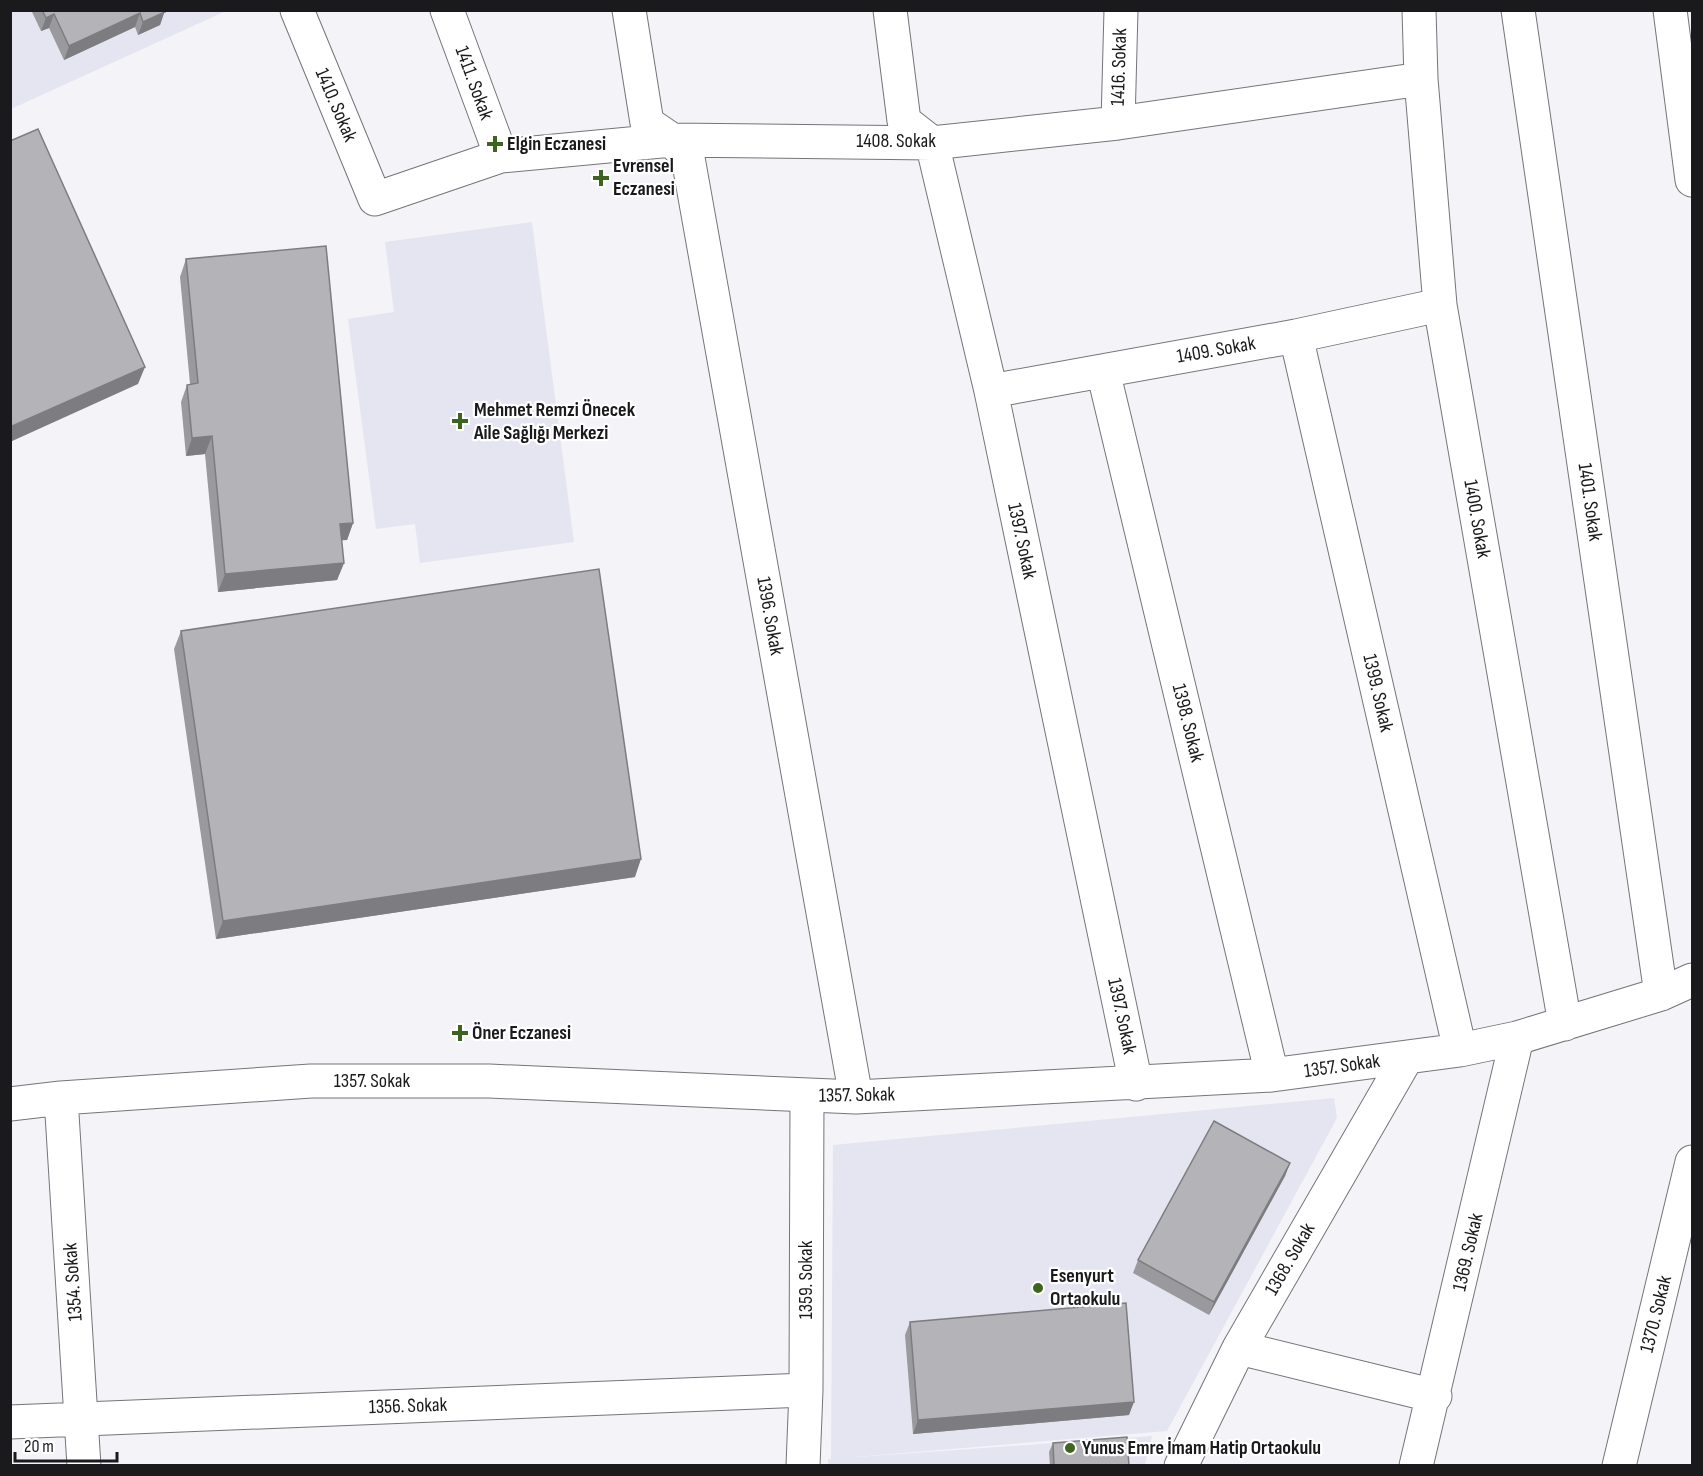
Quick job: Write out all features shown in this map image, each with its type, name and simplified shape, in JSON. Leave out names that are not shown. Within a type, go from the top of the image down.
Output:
[{"type":"street","name":"1410. Sokak","points":[[297,10],[375,199]]},
{"type":"street","name":"1411. Sokak","points":[[447,10],[501,156]]},
{"type":"street","points":[[628,10],[647,123],[672,140]]},
{"type":"street","points":[[890,10],[904,121],[932,143]]},
{"type":"street","name":"1416. Sokak","points":[[1118,123],[1121,10]]},
{"type":"street","name":"1400. Sokak","points":[[1419,10],[1421,79],[1440,304],[1565,1024]]},
{"type":"street","name":"1401. Sokak","points":[[1518,10],[1661,994]]},
{"type":"street","points":[[1670,10],[1692,180]]},
{"type":"street","name":"1408. Sokak","points":[[375,199],[501,156],[672,140],[932,143],[1118,123],[1421,79]]},
{"type":"street","name":"1396. Sokak","points":[[672,140],[688,158],[856,1097]]},
{"type":"street","name":"1397. Sokak","points":[[932,143],[991,391],[1136,1084]]},
{"type":"street","name":"1409. Sokak","points":[[991,391],[1296,336],[1440,304]]},
{"type":"street","name":"1399. Sokak","points":[[1296,336],[1460,1050]]},
{"type":"street","name":"1398. Sokak","points":[[1103,370],[1272,1075]]},
{"type":"street","name":"1357. Sokak","points":[[10,1104],[61,1098],[311,1082],[465,1081],[856,1097],[1077,1084],[1136,1084],[1272,1075],[1460,1050],[1517,1038],[1661,994],[1692,980]]},
{"type":"street","name":"1369. Sokak","points":[[1416,1466],[1435,1396],[1517,1038]]},
{"type":"street","name":"1368. Sokak","points":[[1181,1466],[1239,1347],[1407,1057]]},
{"type":"street","name":"1359. Sokak","points":[[803,1466],[806,1390],[807,1095]]},
{"type":"street","name":"1354. Sokak","points":[[61,1098],[84,1466]]},
{"type":"street","name":"1370. Sokak","points":[[1619,1466],[1692,1162]]},
{"type":"street","points":[[1239,1347],[1435,1396]]},
{"type":"street","name":"1356. Sokak","points":[[10,1422],[806,1390]]},
{"type":"shaded area","points":[[11,10],[226,11],[11,109]]},
{"type":"shaded area","name":"Mehmet Remzi Önecek Aile Sağlığı Merkezi","points":[[532,222],[574,542],[420,563],[415,524],[376,529],[348,319],[394,312],[385,242]]},
{"type":"shaded area","name":"Esenyurt Ortaokulu","points":[[1334,1098],[1337,1118],[1167,1431],[843,1458],[1152,1436],[1145,1465],[828,1466],[828,1459],[831,1459],[833,1145]]},
{"type":"building","points":[[42,10],[164,10],[165,12],[143,22],[140,13],[69,46],[54,14],[46,18]]},
{"type":"building","points":[[38,129],[145,367],[10,427],[10,141]]},
{"type":"building","points":[[326,246],[353,523],[340,524],[344,563],[225,574],[212,436],[192,438],[187,385],[198,383],[186,259]]},
{"type":"building","points":[[599,569],[641,859],[223,921],[181,631]]},
{"type":"building","points":[[1214,1121],[1290,1163],[1214,1302],[1138,1260]]},
{"type":"building","points":[[1126,1303],[1134,1402],[918,1420],[910,1322]]},
{"type":"building","points":[[1127,1437],[1129,1466],[1054,1466],[1053,1443]]},
{"type":"place","name":"Elgin Eczanesi","points":[[495,144]]},
{"type":"place","name":"Evrensel Eczanesi","points":[[601,178]]},
{"type":"place","name":"Mehmet Remzi Önecek Aile Sağlığı Merkezi","points":[[460,421]]},
{"type":"place","name":"Öner Eczanesi","points":[[460,1033]]},
{"type":"place","name":"Esenyurt Ortaokulu","points":[[1038,1288]]},
{"type":"place","name":"Yunus Emre İmam Hatip Ortaokulu","points":[[1070,1448]]}]
